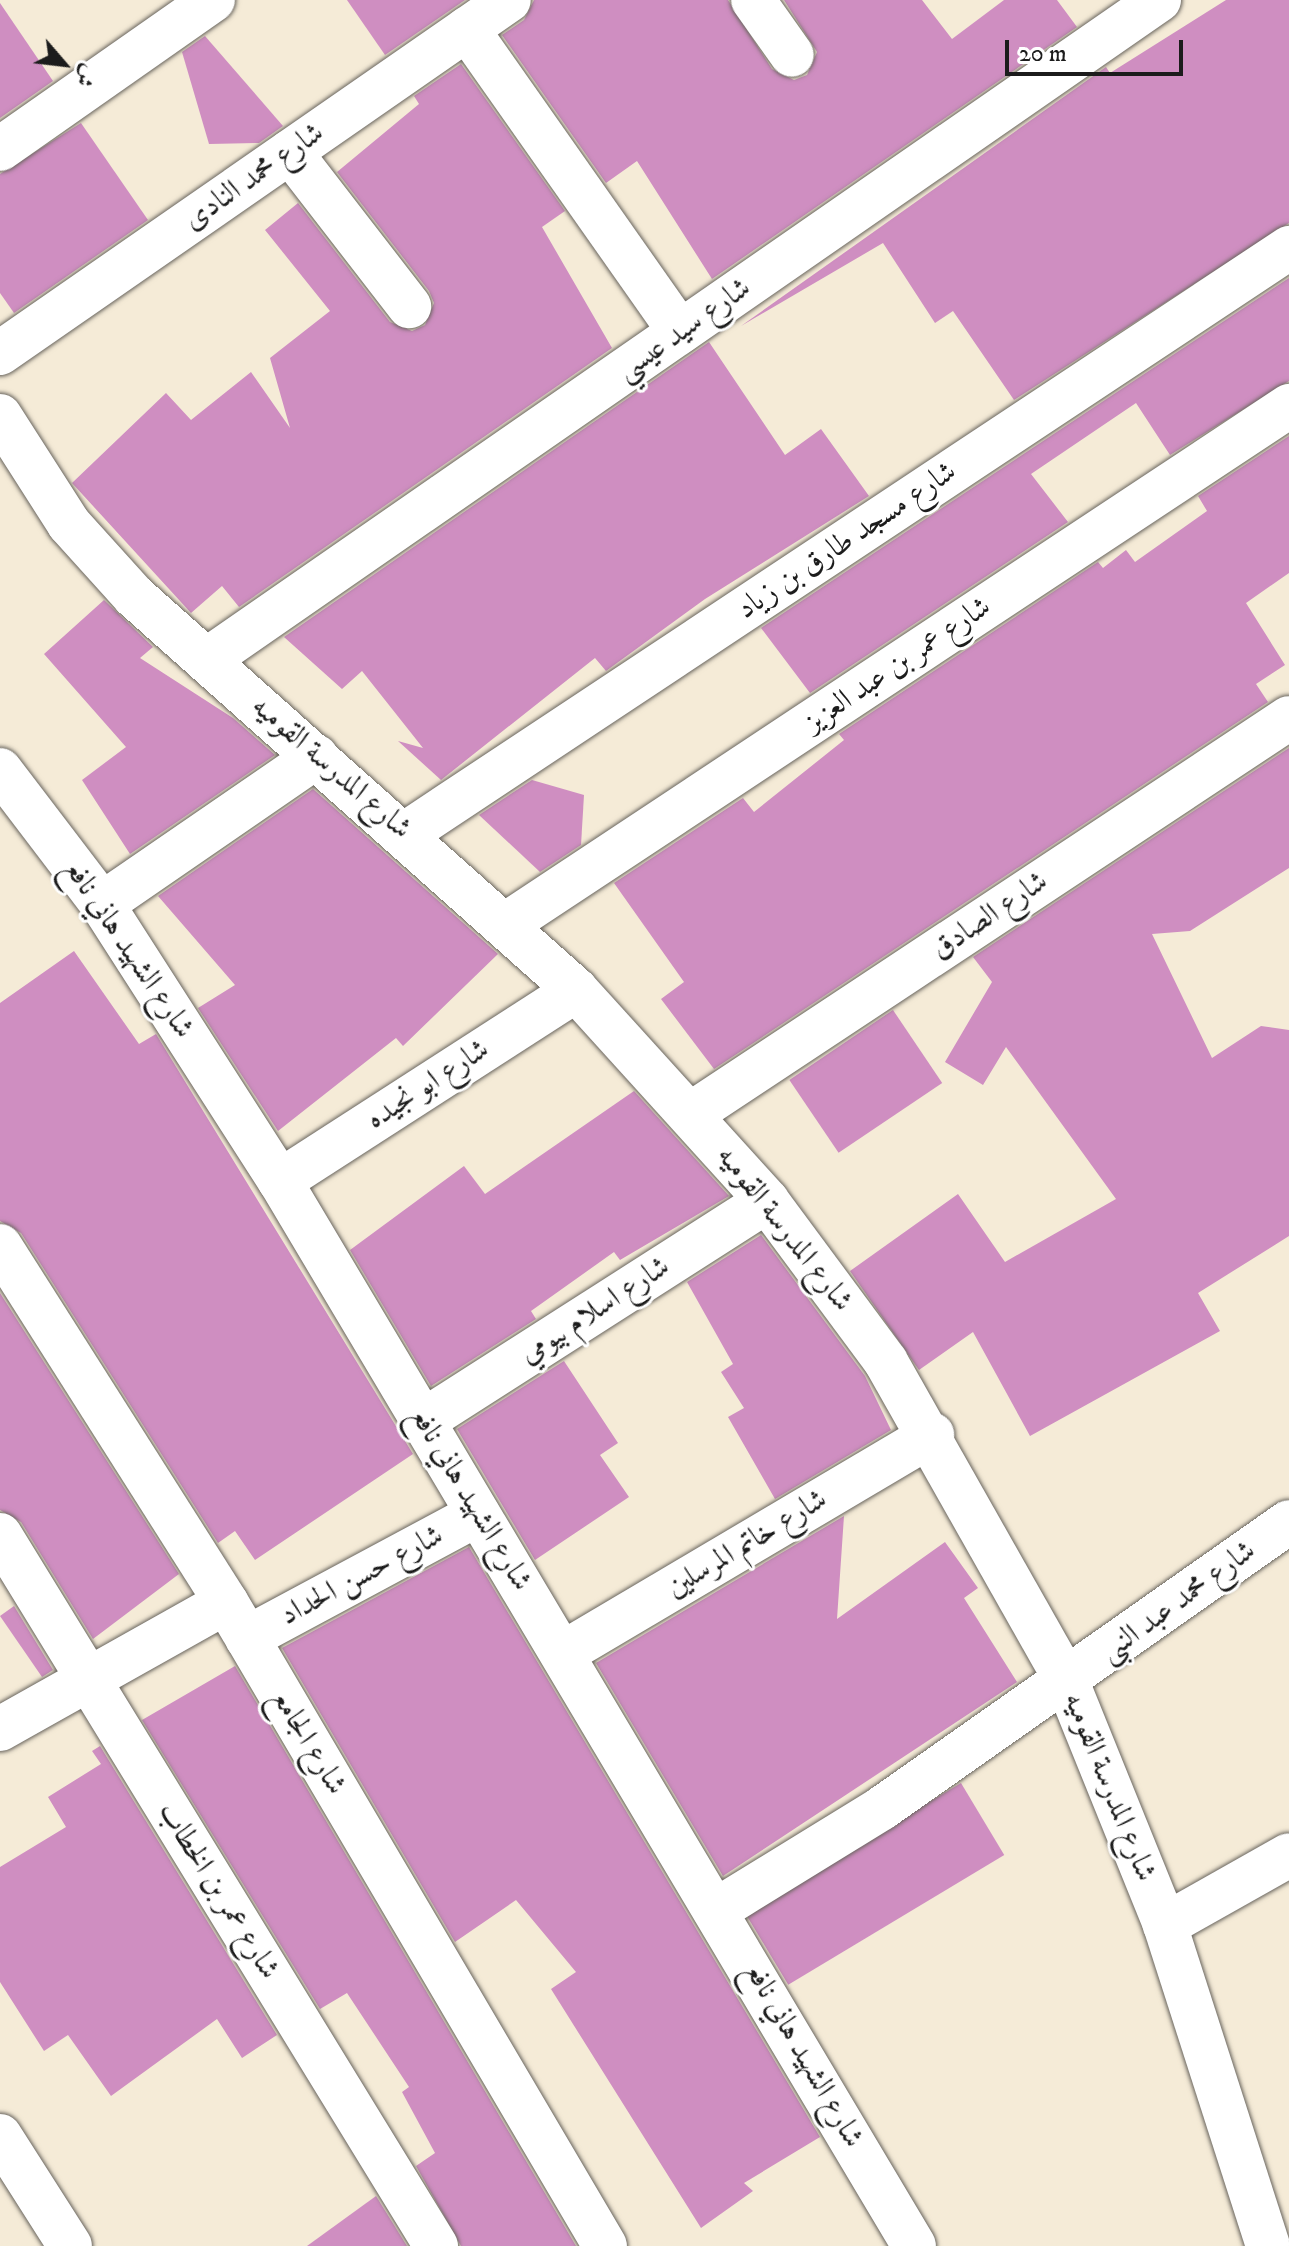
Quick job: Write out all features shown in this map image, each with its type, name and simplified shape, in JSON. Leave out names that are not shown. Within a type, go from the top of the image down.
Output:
[{"type":"street","points":[[0,149],[213,0]]},
{"type":"street","name":"شارع محمد النادى","points":[[0,353],[509,0]]},
{"type":"street","points":[[753,0],[792,55]]},
{"type":"street","name":"شارع سيد عيسي","points":[[208,659],[1159,0]]},
{"type":"street","points":[[467,29],[680,332]]},
{"type":"street","points":[[290,152],[409,306]]},
{"type":"street","name":"شارع مسجد طارق بن زياد","points":[[405,834],[1289,248]]},
{"type":"street","name":"شارع عمر بن عبد العزيز","points":[[508,923],[1289,406]]},
{"type":"street","name":"شارع المدرسة القوميه","points":[[5,438],[69,524],[134,596],[508,923],[576,990],[767,1201],[932,1435],[1067,1682],[1165,1925],[1268,2246]]},
{"type":"street","name":"شارع الصادق","points":[[691,1114],[1289,718]]},
{"type":"street","points":[[102,904],[316,757]]},
{"type":"street","name":"شارع الشهيد هاني نافع","points":[[0,770],[102,904],[280,1181],[718,1909],[914,2246]]},
{"type":"street","name":"شارع ابو نجيده","points":[[280,1181],[576,990]]},
{"type":"street","name":"شارع اسلام بيومي","points":[[423,1421],[767,1201]]},
{"type":"street","name":"شارع الجامع","points":[[0,1246],[236,1620],[605,2246]]},
{"type":"street","name":"شارع خاتم المرسلين","points":[[563,1653],[932,1435]]},
{"type":"street","name":"شارع حسن الحداد","points":[[0,1729],[88,1679],[236,1620],[478,1514]]},
{"type":"street","name":"شارع محمد عبد النبى","points":[[718,1909],[1067,1682],[1289,1522]]},
{"type":"street","name":"شارع عمر بن الخطاب","points":[[0,1535],[436,2246]]},
{"type":"street","points":[[1165,1925],[1289,1855]]},
{"type":"street","points":[[0,2136],[70,2246]]},
{"type":"building","points":[[347,0],[465,0],[385,55]]},
{"type":"building","points":[[534,0],[728,0],[772,69],[794,80],[807,75],[817,52],[784,0],[922,0],[952,39],[1004,0],[1057,0],[1077,27],[712,279],[637,161],[606,183],[502,35],[524,20]]},
{"type":"building","points":[[1226,0],[1289,0],[1289,223],[1014,400],[953,311],[935,323],[883,243],[741,326],[1106,67],[1110,73]]},
{"type":"building","points":[[0,3],[53,81],[0,118]]},
{"type":"building","points":[[205,36],[283,126],[259,143],[209,144],[182,52]]},
{"type":"building","points":[[461,64],[565,211],[542,227],[612,348],[239,607],[222,586],[191,613],[72,483],[166,393],[191,420],[251,372],[290,428],[270,358],[330,311],[265,230],[298,203],[390,322],[412,331],[425,325],[434,303],[429,291],[337,172],[419,104],[414,96]]},
{"type":"building","points":[[81,123],[148,220],[14,313],[0,293],[0,174]]},
{"type":"building","points":[[1289,278],[1289,381],[1170,455],[1136,403],[1031,474],[1068,522],[810,693],[761,628]]},
{"type":"building","points":[[709,342],[785,455],[821,429],[869,496],[705,599],[606,671],[595,658],[441,780],[398,741],[423,748],[362,671],[342,689],[284,637]]},
{"type":"building","points":[[1289,436],[1289,573],[1246,603],[1285,665],[1256,684],[1268,702],[714,1069],[661,999],[684,982],[614,883],[743,798],[754,812],[844,740],[839,734],[1098,562],[1103,568],[1126,550],[1135,562],[1207,511],[1198,496]]},
{"type":"building","points":[[104,600],[153,647],[140,658],[233,718],[275,755],[130,854],[82,780],[126,747],[44,654]]},
{"type":"building","points":[[1289,748],[1289,868],[1190,931],[1152,934],[1212,1058],[1261,1026],[1289,1030],[1289,1236],[1198,1293],[1220,1331],[1030,1436],[973,1332],[919,1370],[850,1271],[958,1194],[1005,1262],[1116,1199],[1006,1047],[983,1085],[945,1062],[992,982],[973,957]]},
{"type":"building","points":[[532,780],[584,795],[581,845],[540,872],[479,815]]},
{"type":"building","points":[[313,789],[498,954],[403,1046],[396,1038],[278,1131],[198,1008],[235,985],[158,896]]},
{"type":"building","points":[[74,951],[139,1044],[156,1034],[413,1454],[255,1560],[235,1531],[218,1543],[21,1233],[0,1221],[0,1003]]},
{"type":"building","points":[[893,1010],[942,1083],[839,1153],[789,1080]]},
{"type":"building","points":[[634,1091],[729,1196],[620,1260],[614,1252],[531,1311],[536,1319],[431,1386],[350,1250],[464,1166],[485,1194]]},
{"type":"building","points":[[761,1235],[865,1376],[891,1430],[775,1499],[728,1417],[744,1408],[721,1372],[733,1364],[687,1282]]},
{"type":"building","points":[[0,1293],[179,1574],[93,1639],[21,1522],[0,1510]]},
{"type":"building","points":[[564,1361],[618,1443],[600,1455],[629,1497],[535,1560],[457,1429]]},
{"type":"building","points":[[844,1516],[837,1619],[945,1542],[978,1588],[964,1598],[1017,1682],[723,1876],[596,1663]]},
{"type":"building","points":[[469,1547],[820,2137],[744,2183],[753,2191],[701,2228],[551,1989],[576,1972],[516,1900],[455,1942],[282,1648]]},
{"type":"building","points":[[14,1606],[53,1670],[42,1677],[0,1616]]},
{"type":"building","points":[[235,1666],[576,2246],[461,2246],[416,2166],[435,2153],[402,2092],[409,2087],[347,1993],[320,2009],[142,1720]]},
{"type":"building","points":[[100,1746],[277,2035],[242,2058],[217,2019],[111,2096],[68,2035],[44,2051],[0,1982],[0,1867],[66,1827],[48,1797],[101,1764],[92,1751]]},
{"type":"building","points":[[961,1783],[1004,1855],[788,1985],[745,1913]]},
{"type":"building","points":[[376,2196],[407,2246],[307,2246]]}]
